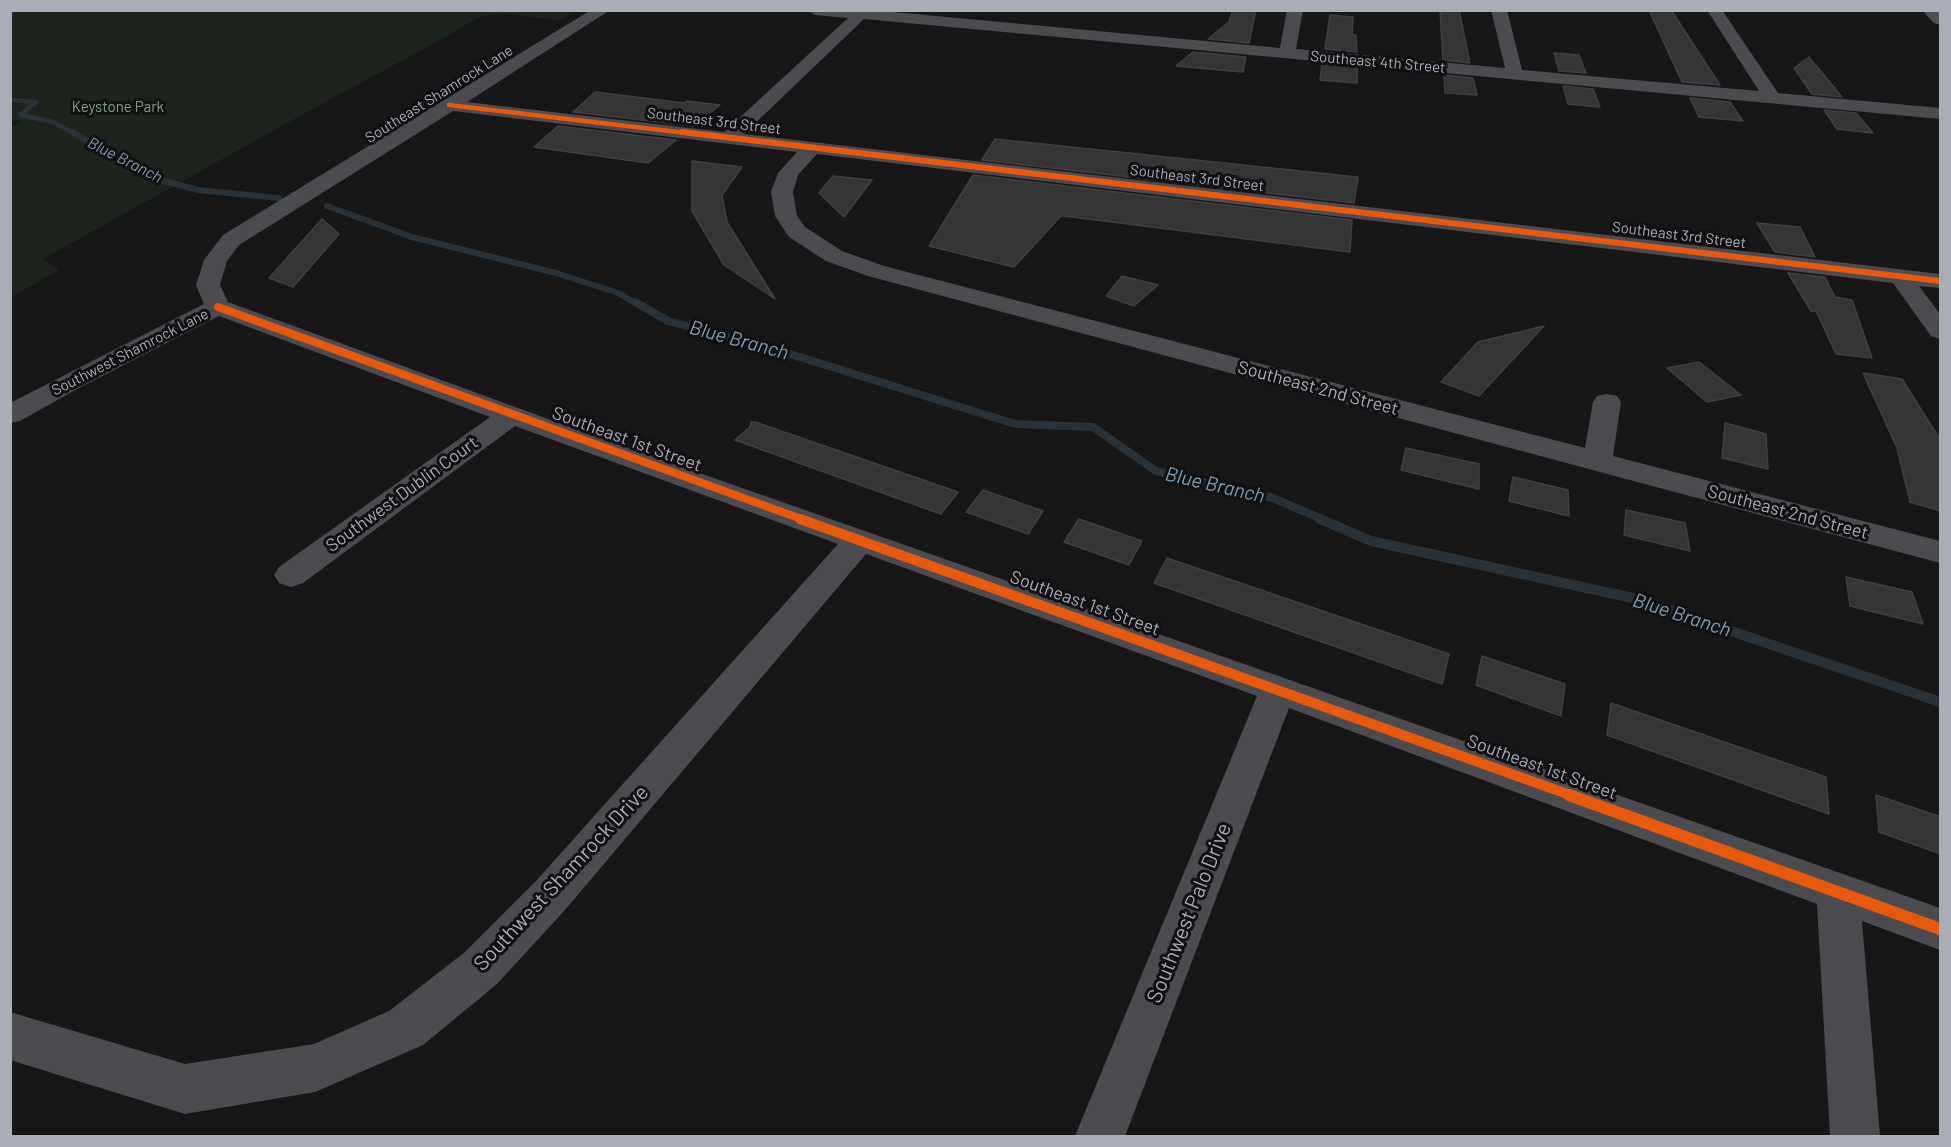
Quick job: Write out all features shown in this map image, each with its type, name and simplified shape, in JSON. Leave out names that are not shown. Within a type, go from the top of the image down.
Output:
[{"type":"main road","points":[[1929,10],[1941,20]]},
{"type":"street","name":"Southeast Shamrock Lane","points":[[290,204],[603,10]]},
{"type":"street","name":"Southeast 4th Street","points":[[815,10],[1941,113]]},
{"type":"street","points":[[1287,54],[1295,10]]},
{"type":"street","points":[[1499,10],[1515,75]]},
{"type":"street","points":[[1714,10],[1773,98]]},
{"type":"street","points":[[729,138],[862,13]]},
{"type":"street","points":[[1064,33],[1075,16]]},
{"type":"street","name":"Southeast 3rd Street","points":[[449,105],[1941,280]]},
{"type":"street","name":"Southeast 2nd Street","points":[[811,148],[788,173],[782,192],[786,216],[797,232],[834,256],[876,271],[1941,552]]},
{"type":"street","name":"Southwest Shamrock Lane","points":[[10,416],[67,383],[218,307],[208,285],[216,261],[231,240],[290,204]]},
{"type":"street","points":[[1900,276],[1941,331]]},
{"type":"street","name":"Southeast 1st Street","points":[[218,307],[601,448],[1278,689],[1941,929]]},
{"type":"street","points":[[1597,461],[1607,402]]},
{"type":"street","name":"Southwest Dublin Court","points":[[291,575],[513,414]]},
{"type":"street","name":"Southwest Shamrock Drive","points":[[10,1036],[185,1089],[315,1068],[406,1028],[481,968],[550,896],[860,540]]},
{"type":"street","name":"Southwest Palo Drive","points":[[1100,1137],[1278,689]]},
{"type":"street","points":[[1838,892],[1855,1137]]},
{"type":"green space","name":"Keystone Park","points":[[11,10],[572,11],[565,18],[558,20],[502,14],[484,16],[472,21],[43,259],[59,270],[11,297],[11,127],[22,121],[11,120]]},
{"type":"building","points":[[1233,10],[1256,10],[1249,43],[1208,39],[1229,22]]},
{"type":"building","points":[[1440,10],[1459,10],[1470,63],[1443,60]]},
{"type":"building","points":[[1649,10],[1671,10],[1720,85],[1682,82]]},
{"type":"building","points":[[1330,15],[1353,17],[1352,35],[1356,35],[1357,52],[1325,49]]},
{"type":"building","points":[[1193,52],[1246,57],[1243,72],[1176,66]]},
{"type":"building","points":[[1554,53],[1579,55],[1586,73],[1559,71]]},
{"type":"building","points":[[1809,57],[1842,97],[1812,94],[1794,68]]},
{"type":"building","points":[[1322,64],[1357,67],[1357,83],[1320,80]]},
{"type":"building","points":[[1444,75],[1473,78],[1477,95],[1445,93]]},
{"type":"building","points":[[1563,86],[1593,89],[1600,107],[1568,104]]},
{"type":"building","points":[[595,92],[720,105],[694,126],[573,112]]},
{"type":"building","points":[[1690,98],[1730,102],[1743,121],[1699,117]]},
{"type":"building","points":[[1824,110],[1856,113],[1873,133],[1837,129]]},
{"type":"building","points":[[558,126],[676,140],[648,163],[534,147]]},
{"type":"building","points":[[995,139],[1358,177],[1354,203],[982,160]]},
{"type":"building","points":[[692,161],[742,167],[722,195],[727,222],[775,299],[724,265],[692,211]]},
{"type":"building","points":[[973,175],[1352,220],[1350,252],[1064,216],[1061,216],[1014,267],[929,246]]},
{"type":"building","points":[[833,176],[872,180],[844,217],[819,193]]},
{"type":"building","points":[[322,219],[339,234],[293,287],[269,278]]},
{"type":"building","points":[[1757,223],[1800,227],[1815,257],[1775,252]]},
{"type":"building","points":[[1788,273],[1825,277],[1835,297],[1852,300],[1872,358],[1836,354],[1816,311],[1811,311]]},
{"type":"building","points":[[1122,276],[1158,285],[1134,306],[1106,296]]},
{"type":"building","points":[[1544,326],[1479,396],[1441,382],[1478,342]]},
{"type":"building","points":[[1699,362],[1741,395],[1707,402],[1667,368]]},
{"type":"building","points":[[1863,373],[1902,379],[1941,441],[1941,511],[1910,502],[1897,448]]},
{"type":"building","points":[[751,422],[958,492],[941,514],[735,440],[750,427]]},
{"type":"building","points":[[1725,423],[1766,434],[1768,469],[1722,458]]},
{"type":"building","points":[[1406,448],[1479,464],[1479,489],[1401,470]]},
{"type":"building","points":[[1513,477],[1568,490],[1569,516],[1509,501]]},
{"type":"building","points":[[983,490],[1043,511],[1028,534],[966,512]]},
{"type":"building","points":[[1626,510],[1685,523],[1690,551],[1624,535]]},
{"type":"building","points":[[1079,519],[1142,541],[1129,565],[1064,542]]},
{"type":"building","points":[[1167,558],[1449,654],[1442,684],[1154,583]]},
{"type":"building","points":[[1846,577],[1912,592],[1923,624],[1850,606]]},
{"type":"building","points":[[1482,656],[1565,684],[1561,716],[1476,685]]},
{"type":"building","points":[[1611,703],[1826,777],[1829,814],[1607,735]]},
{"type":"building","points":[[1876,795],[1941,817],[1941,854],[1879,832]]},
{"type":"waterway","name":"Blue Branch","points":[[10,100],[36,102],[20,115],[53,122],[75,134]]},
{"type":"waterway","name":"Blue Branch","points":[[72,132],[156,179],[198,190],[279,198]]},
{"type":"waterway","name":"Blue Branch","points":[[327,206],[412,237],[556,273],[618,293],[637,304]]},
{"type":"waterway","name":"Blue Branch","points":[[635,302],[668,321],[787,353],[1015,424],[1093,427],[1156,471],[1273,498],[1324,520]]},
{"type":"waterway","name":"Blue Branch","points":[[1320,519],[1371,541],[1637,599],[1940,702]]},
{"type":"cycle path","points":[[449,105],[1940,281]]},
{"type":"cycle path","points":[[218,307],[601,448],[1278,689],[1940,929]]}]
